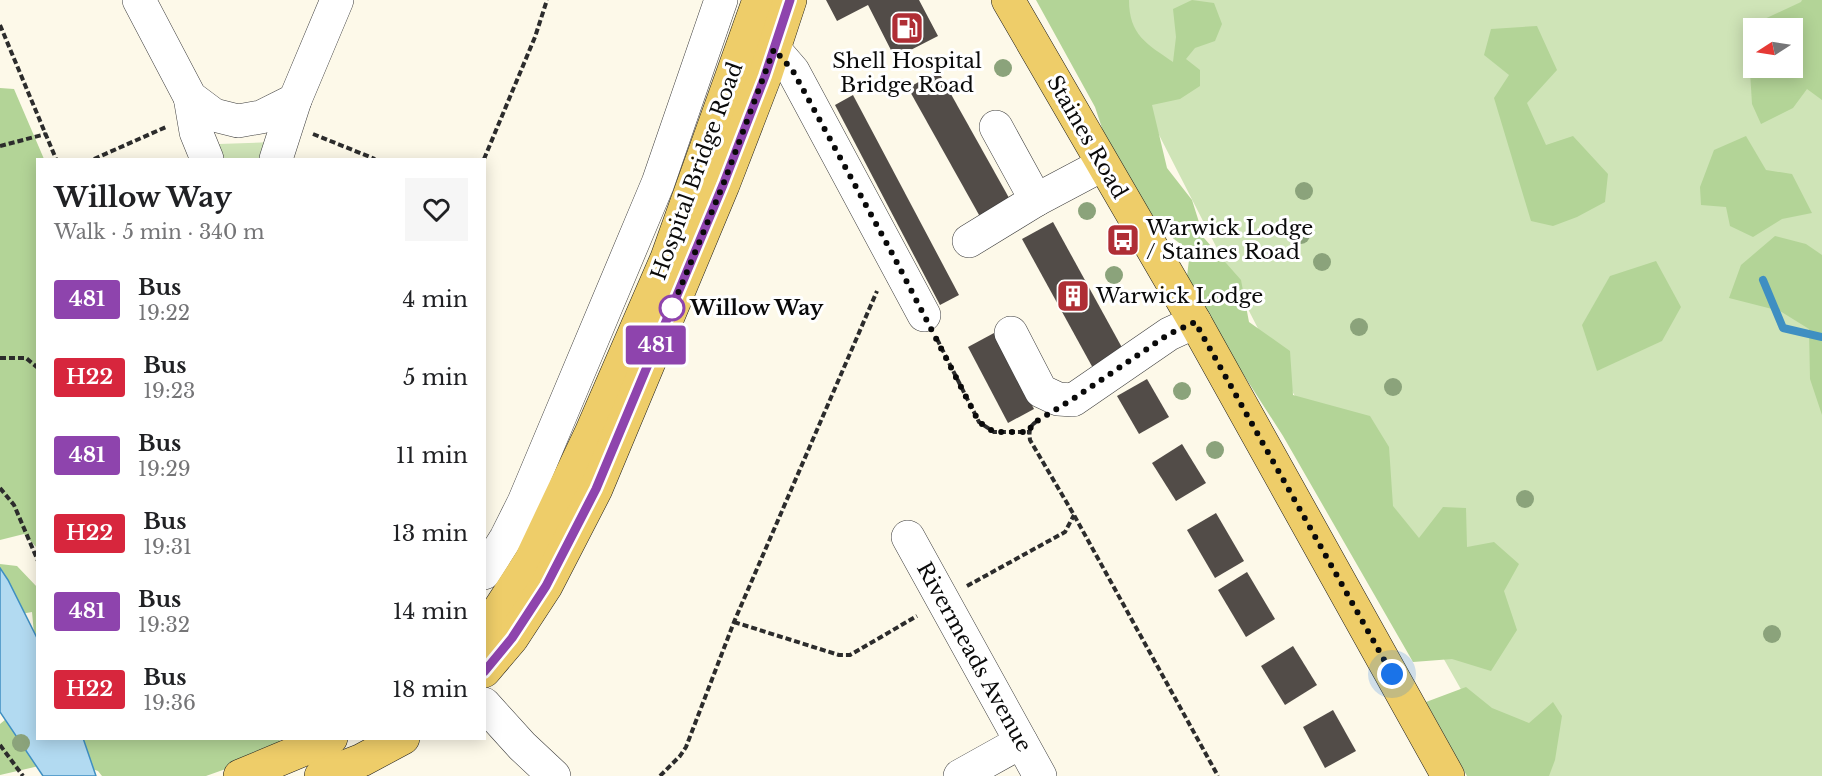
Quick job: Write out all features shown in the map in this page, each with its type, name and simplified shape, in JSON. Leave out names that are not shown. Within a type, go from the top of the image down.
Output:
[{"type":"main road","name":"Hospital Bridge Road","points":[[486,670],[512,638],[546,586],[596,489],[723,185],[758,63],[759,0]]},
{"type":"main road","name":"Hospital Bridge Road","points":[[486,626],[493,619],[531,560],[591,433],[667,258],[790,0]]},
{"type":"main road","name":"Staines Road","points":[[1008,0],[1195,322],[1448,776]]},
{"type":"main road","points":[[240,776],[297,756],[327,740]]},
{"type":"main road","points":[[321,776],[362,760],[399,740]]},
{"type":"street","points":[[139,0],[191,107],[196,132],[207,158]]},
{"type":"street","points":[[276,158],[291,112],[337,0]]},
{"type":"street","points":[[486,570],[525,502],[658,183],[720,0]]},
{"type":"street","points":[[703,55],[793,71],[924,315]]},
{"type":"street","points":[[191,107],[238,121],[291,112]]},
{"type":"street","points":[[996,127],[1036,200]]},
{"type":"street","points":[[969,241],[1036,200],[1102,165]]},
{"type":"street","points":[[1011,333],[1041,391],[1058,399],[1073,399],[1169,334],[1195,322]]},
{"type":"street","name":"Rivermeads Avenue","points":[[908,537],[1040,776]]},
{"type":"street","points":[[486,706],[522,746],[554,776]]},
{"type":"street","points":[[960,776],[1021,741]]},
{"type":"path","points":[[484,158],[535,37],[547,0]]},
{"type":"path","points":[[0,25],[56,158]]},
{"type":"path","points":[[96,158],[191,107]]},
{"type":"path","points":[[291,112],[373,158]]},
{"type":"path","points":[[0,146],[46,134]]},
{"type":"path","points":[[660,776],[686,747],[734,622],[893,255]]},
{"type":"path","points":[[924,315],[979,422],[994,432],[1029,432]]},
{"type":"path","points":[[0,358],[26,358],[36,366]]},
{"type":"path","points":[[1073,399],[1032,424],[1029,432],[1030,440],[1074,514],[1218,776]]},
{"type":"path","points":[[0,488],[14,505],[36,556]]},
{"type":"path","points":[[734,622],[839,655],[850,655],[861,651],[943,600],[1065,532],[1074,514]]},
{"type":"path","points":[[0,745],[23,776]]},
{"type":"green space","points":[[1036,0],[1129,0],[1132,22],[1136,30],[1148,44],[1173,62],[1176,37],[1173,9],[1192,0],[1214,3],[1222,24],[1215,41],[1195,48],[1186,59],[1200,70],[1200,86],[1180,99],[1152,105],[1167,168],[1192,200],[1204,238],[1241,280],[1249,322],[1290,351],[1293,395],[1370,416],[1389,447],[1393,506],[1419,538],[1443,507],[1466,508],[1467,547],[1494,542],[1519,564],[1504,591],[1517,630],[1491,671],[1452,659],[1413,662],[1283,436],[1186,285],[1190,251],[1154,224],[1111,155],[1095,107]]},
{"type":"green space","points":[[1090,0],[1822,0],[1822,776],[1510,776],[1270,352]]},
{"type":"green space","points":[[1802,0],[1822,0],[1822,100],[1807,89],[1793,108],[1761,124],[1752,104],[1750,78],[1803,78],[1803,18],[1767,18]]},
{"type":"green space","points":[[1537,26],[1557,70],[1527,103],[1546,145],[1573,136],[1608,174],[1605,202],[1577,217],[1553,226],[1531,221],[1494,98],[1509,75],[1484,55],[1491,29]]},
{"type":"green space","points":[[0,88],[14,89],[44,158],[36,158],[36,547],[24,534],[0,540]]},
{"type":"green space","points":[[1746,136],[1766,170],[1792,174],[1812,213],[1782,219],[1753,237],[1730,226],[1726,207],[1701,205],[1700,187],[1714,150]]},
{"type":"green space","points":[[275,142],[266,158],[220,158],[219,144]]},
{"type":"green space","points":[[1775,236],[1806,244],[1822,255],[1822,415],[1810,379],[1809,329],[1780,311],[1729,298],[1741,265]]},
{"type":"green space","points":[[1656,261],[1681,307],[1662,341],[1597,371],[1582,325],[1610,276]]},
{"type":"green space","points":[[0,564],[17,566],[36,586],[36,740],[279,740],[276,751],[206,776],[102,776],[98,771],[65,760],[0,775],[0,724],[29,700],[34,634],[32,612],[15,615],[0,596]]},
{"type":"green space","points":[[1466,687],[1492,708],[1529,723],[1553,702],[1562,716],[1555,760],[1549,776],[1467,776],[1426,702]]},
{"type":"water","points":[[0,568],[36,636],[36,740],[84,740],[96,776],[43,776],[0,712]]},
{"type":"building","name":"Shell Hospital Bridge Road","points":[[826,0],[919,0],[938,36],[895,58],[868,5],[837,21]]},
{"type":"building","points":[[938,71],[1013,205],[983,222],[908,88]]},
{"type":"building","points":[[853,95],[959,295],[940,305],[835,105]]},
{"type":"building","name":"Warwick Lodge","points":[[1053,222],[1125,353],[1094,370],[1022,239]]},
{"type":"building","points":[[994,333],[1034,409],[1008,423],[968,347]]},
{"type":"building","points":[[1147,379],[1169,417],[1139,434],[1117,396]]},
{"type":"building","points":[[1182,444],[1206,483],[1176,501],[1152,463]]},
{"type":"building","points":[[1216,513],[1244,561],[1215,578],[1187,530]]},
{"type":"building","points":[[1247,572],[1275,619],[1246,637],[1218,590]]},
{"type":"building","points":[[1293,646],[1317,685],[1285,705],[1261,666]]},
{"type":"building","points":[[1333,710],[1356,751],[1325,768],[1303,727]]},
{"type":"waterway","points":[[1763,280],[1783,328],[1822,337]]},
{"type":"bus line","name":"481","points":[[486,670],[512,638],[546,586],[596,489],[723,185],[765,76],[790,0]]},
{"type":"place","name":"Shell Hospital Bridge Road","points":[[907,28]]},
{"type":"place","name":"Warwick Lodge / Staines Road","points":[[1123,240]]},
{"type":"place","name":"Warwick Lodge","points":[[1073,296]]},
{"type":"place","name":"Willow Way","points":[[672,308]]},
{"type":"route","points":[[672,308],[669,315],[723,185],[774,49],[793,71],[893,255],[979,422],[994,432],[1029,432],[1032,424],[1169,334],[1195,322],[1392,674]]}]
